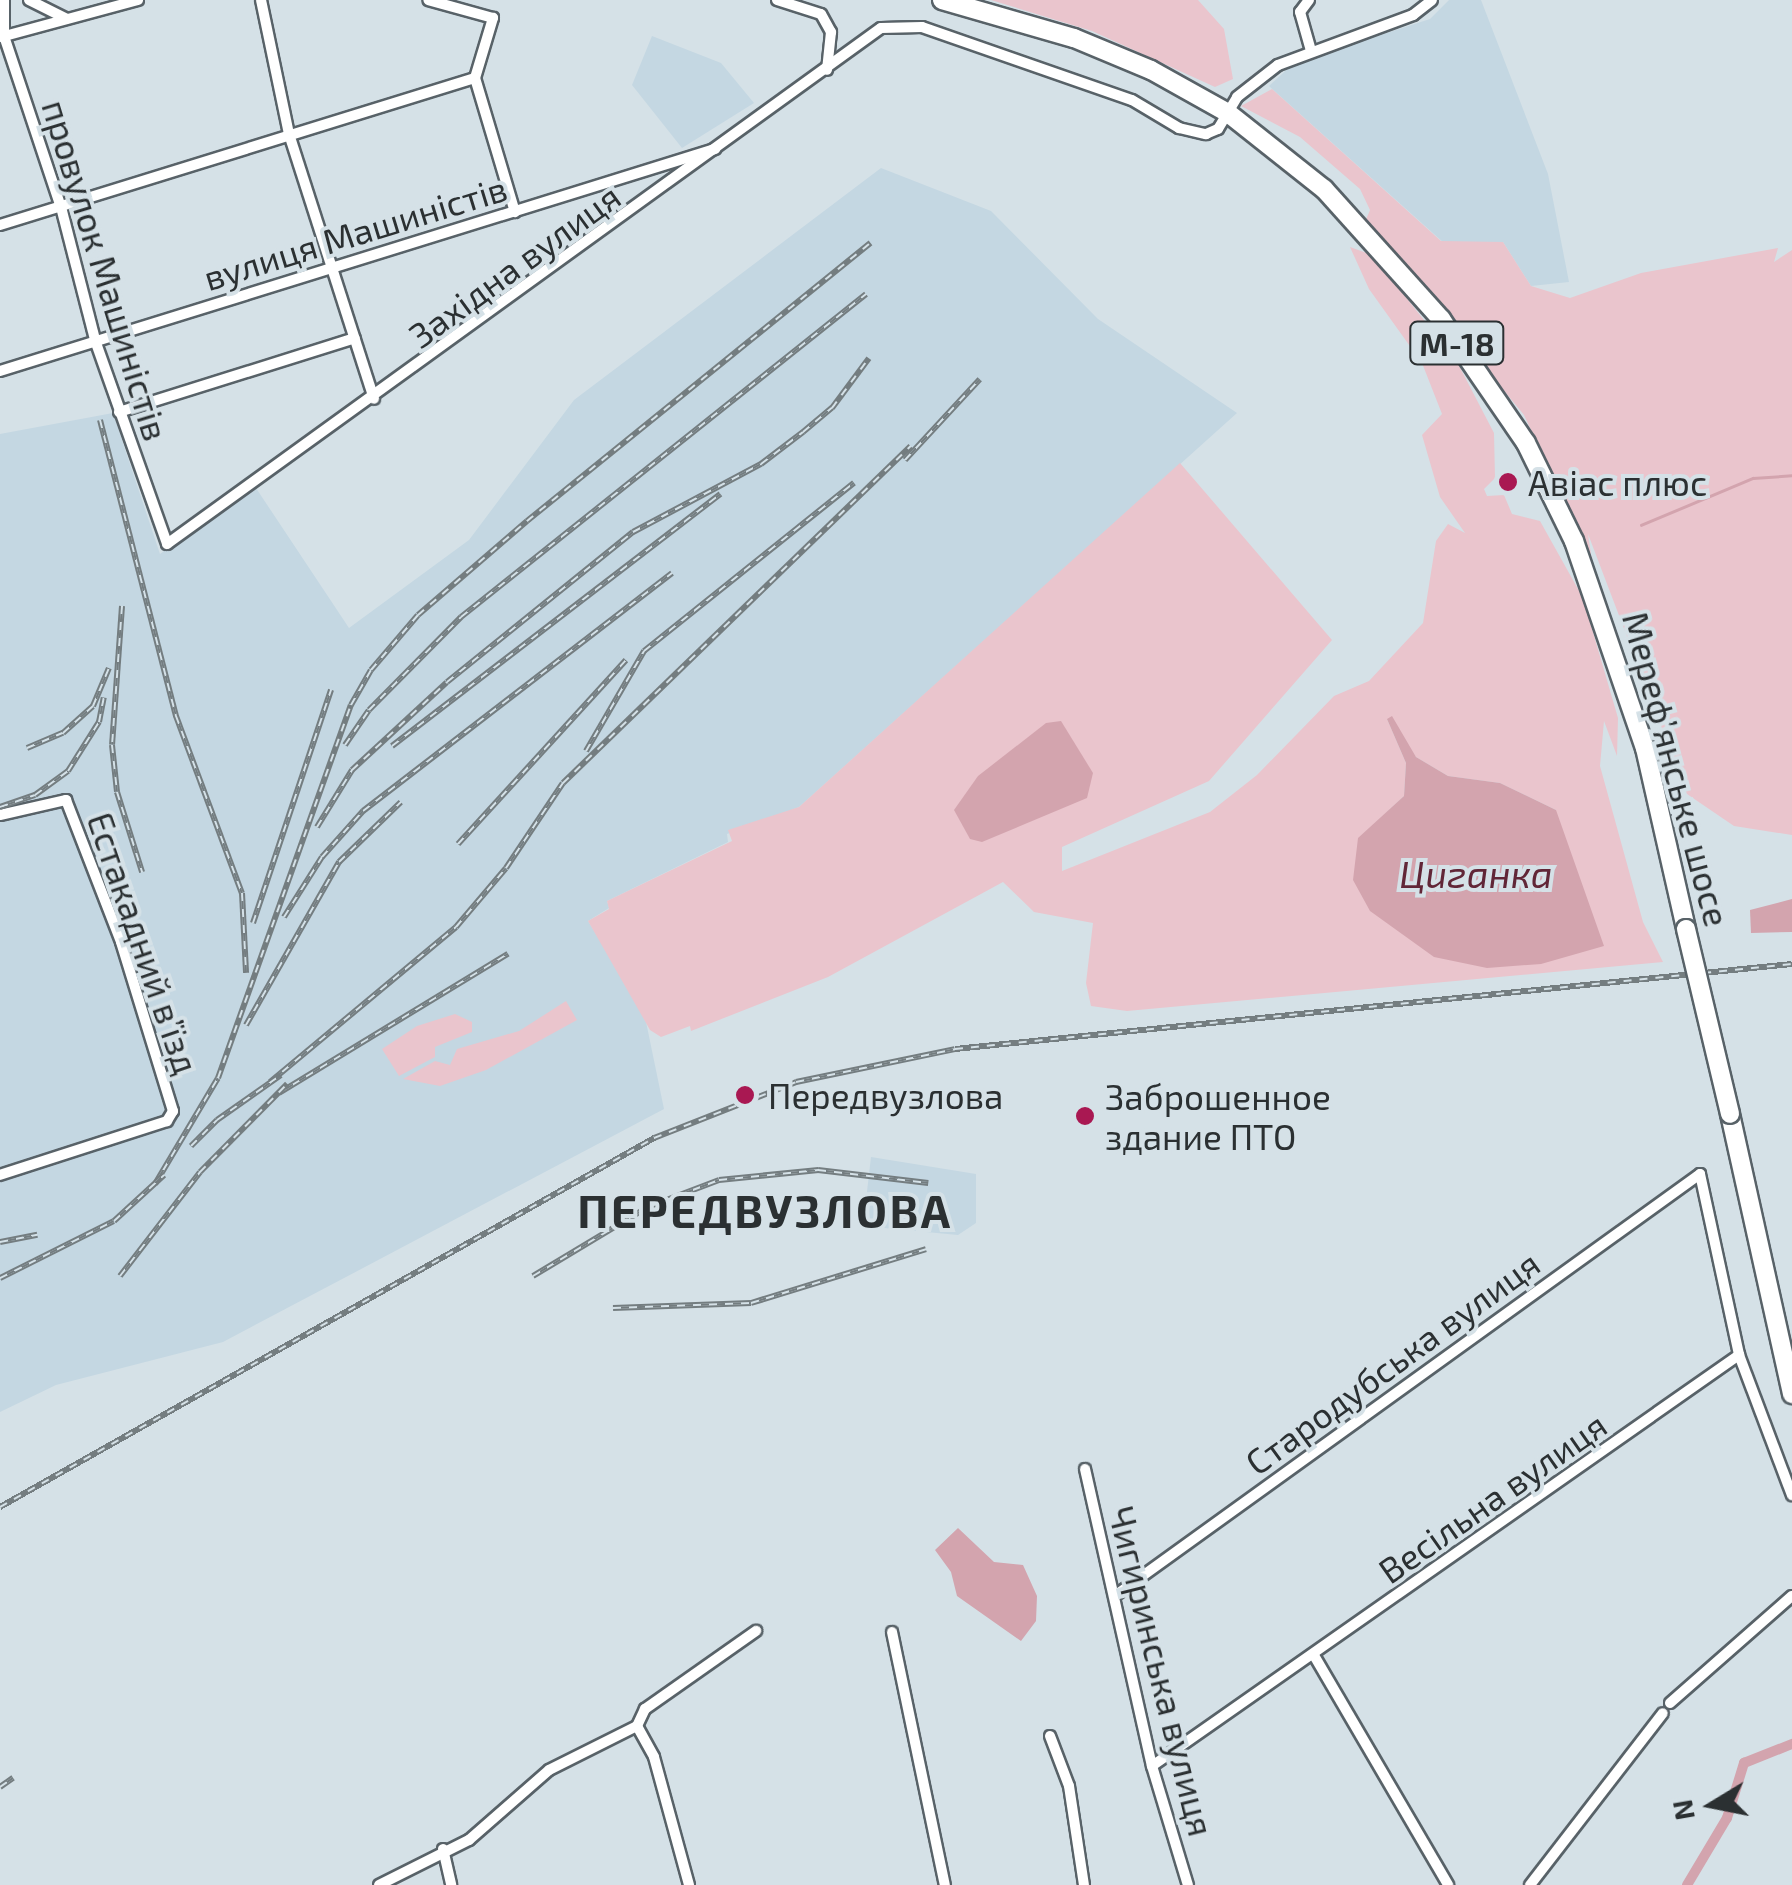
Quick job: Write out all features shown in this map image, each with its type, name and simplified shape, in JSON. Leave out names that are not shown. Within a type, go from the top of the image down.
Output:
[{"type":"highway","name":"Мереф’янське шосе","points":[[942,0],[1074,38],[1151,70],[1228,113],[1324,189],[1382,247],[1526,443],[1610,634],[1645,748],[1792,1394]]},
{"type":"street","name":"провулок Машиністів","points":[[4,0],[2,37],[61,207],[96,343],[162,540],[175,542]]},
{"type":"street","points":[[28,0],[67,19]]},
{"type":"street","points":[[2,37],[138,0]]},
{"type":"street","points":[[260,0],[289,134],[374,399]]},
{"type":"street","points":[[428,0],[493,18],[475,78],[514,212]]},
{"type":"street","points":[[777,0],[821,14],[830,32],[828,70]]},
{"type":"street","points":[[1310,0],[1300,12],[1310,51]]},
{"type":"street","points":[[1228,113],[1237,97],[1278,65],[1413,15],[1432,0]]},
{"type":"street","name":"Західна вулиця","points":[[175,542],[726,146],[881,28],[922,27],[1132,100],[1193,132],[1212,133],[1228,113]]},
{"type":"street","points":[[0,225],[475,78]]},
{"type":"street","name":"вулиця Машиністів","points":[[0,371],[726,146]]},
{"type":"street","points":[[120,412],[354,338]]},
{"type":"street","name":"Естакадний в’їзд","points":[[0,815],[66,800],[121,942],[173,1111],[167,1121],[0,1175]]},
{"type":"street","name":"Стародубська вулиця","points":[[1116,1595],[1700,1174],[1740,1355]]},
{"type":"street","points":[[1740,1355],[1792,1495]]},
{"type":"street","name":"Весільна вулиця","points":[[1152,1766],[1315,1657],[1740,1355]]},
{"type":"street","name":"Чигиринська вулиця","points":[[1084,1469],[1116,1595],[1152,1766],[1188,1885]]},
{"type":"street","points":[[1530,1885],[1666,1708],[1792,1596]]},
{"type":"street","points":[[379,1885],[483,1830],[548,1770],[637,1726],[645,1710],[756,1631]]},
{"type":"street","points":[[892,1632],[944,1885]]},
{"type":"street","points":[[1315,1657],[1448,1885]]},
{"type":"street","points":[[637,1726],[654,1757],[689,1885]]},
{"type":"street","points":[[1050,1736],[1069,1786],[1084,1885]]},
{"type":"street","points":[[443,1849],[451,1885]]},
{"type":"shaded area","points":[[991,0],[1198,0],[1224,29],[1233,79],[1215,87],[1092,31]]},
{"type":"shaded area","points":[[1449,0],[1481,0],[1548,174],[1569,282],[1531,286],[1503,242],[1444,243],[1269,86],[1294,63],[1430,19]]},
{"type":"shaded area","points":[[652,36],[721,63],[754,103],[682,148],[632,85]]},
{"type":"shaded area","points":[[1272,89],[1441,241],[1503,242],[1531,286],[1570,298],[1641,273],[1778,248],[1774,262],[1792,250],[1792,835],[1734,826],[1687,794],[1588,534],[1592,561],[1524,415],[1365,222],[1370,210],[1360,189],[1300,137],[1241,106]]},
{"type":"shaded area","points":[[881,168],[991,211],[1098,319],[1237,413],[799,807],[727,834],[728,842],[607,901],[609,908],[588,921],[644,1012],[664,1109],[223,1342],[56,1385],[0,1412],[0,434],[113,413],[160,554],[254,485],[349,628],[469,540],[574,400]]},
{"type":"shaded area","points":[[1350,247],[1372,255],[1456,360],[1494,433],[1495,478],[1484,489],[1487,496],[1504,495],[1512,514],[1540,521],[1583,598],[1618,718],[1617,756],[1604,721],[1600,766],[1643,922],[1663,962],[1127,1011],[1091,1006],[1086,983],[1093,923],[1034,912],[1003,882],[828,977],[691,1031],[690,1026],[661,1037],[650,1030],[588,921],[609,909],[607,901],[732,841],[728,830],[799,807],[1180,463],[1332,640],[1209,781],[1062,847],[1062,871],[1210,812],[1257,775],[1334,696],[1369,681],[1423,623],[1436,541],[1448,524],[1465,533],[1440,497],[1422,435],[1442,414],[1422,363],[1369,289]],"holes":[[[1387,719],[1416,757],[1448,776],[1500,783],[1556,810],[1358,839],[1404,796],[1406,763]]]},
{"type":"shaded area","points":[[566,1001],[577,1020],[486,1070],[440,1086],[403,1079],[435,1061],[450,1065],[457,1049],[519,1031]]},
{"type":"shaded area","points":[[455,1014],[472,1022],[472,1032],[435,1047],[435,1057],[399,1076],[382,1049],[417,1026]]},
{"type":"shaded area","points":[[871,1157],[976,1174],[976,1223],[958,1235],[863,1226]]},
{"type":"water","name":"Циганка","points":[[1392,716],[1416,757],[1448,776],[1500,783],[1556,810],[1604,946],[1541,964],[1487,968],[1434,957],[1370,911],[1353,880],[1358,838],[1404,796],[1406,763],[1387,719]]},
{"type":"water","points":[[1061,721],[1093,773],[1087,798],[982,842],[970,839],[954,810],[978,776],[1046,723]]},
{"type":"water","points":[[1792,899],[1792,932],[1751,933],[1750,910]]},
{"type":"water","points":[[958,1528],[994,1562],[1023,1565],[1037,1596],[1036,1621],[1021,1641],[957,1596],[951,1572],[935,1550]]},
{"type":"waterway","points":[[1641,525],[1753,478],[1792,475]]},
{"type":"waterway","points":[[1687,1885],[1727,1818],[1744,1763],[1792,1744]]},
{"type":"railway","points":[[155,1184],[218,1078],[351,705],[371,670],[418,615],[527,521],[870,243]]},
{"type":"railway","points":[[345,745],[369,710],[461,617],[866,294]]},
{"type":"railway","points":[[317,827],[352,770],[447,682],[633,532],[761,464],[803,432],[832,408],[869,358]]},
{"type":"railway","points":[[905,460],[980,379]]},
{"type":"railway","points":[[100,420],[176,716],[242,893],[246,973]]},
{"type":"railway","points":[[270,1082],[456,927],[506,868],[563,783],[911,446]]},
{"type":"railway","points":[[586,751],[644,651],[854,483]]},
{"type":"railway","points":[[392,746],[721,494]]},
{"type":"railway","points":[[284,917],[322,857],[363,811],[672,573]]},
{"type":"railway","points":[[122,606],[112,745],[117,792],[142,872]]},
{"type":"railway","points":[[458,844],[626,660]]},
{"type":"railway","points":[[27,748],[63,733],[93,706],[109,668]]},
{"type":"railway","points":[[253,923],[331,690]]},
{"type":"railway","points":[[0,807],[35,795],[68,771],[99,722],[104,697]]},
{"type":"railway","points":[[246,1025],[339,862],[401,802]]},
{"type":"railway","points":[[279,1093],[508,954]]},
{"type":"railway","points":[[0,1507],[654,1138],[796,1082],[955,1049],[1792,964]]},
{"type":"railway","points":[[191,1146],[217,1120],[281,1075]]},
{"type":"railway","points":[[120,1276],[200,1172],[287,1084]]},
{"type":"railway","points":[[533,1276],[648,1207],[719,1180],[818,1170],[928,1183]]},
{"type":"railway","points":[[0,1278],[114,1221],[164,1175]]},
{"type":"railway","points":[[0,1242],[37,1235]]},
{"type":"railway","points":[[613,1308],[751,1303],[926,1249]]},
{"type":"railway","points":[[0,1787],[13,1778]]},
{"type":"place","name":"Авіас плюс","points":[[1508,482]]},
{"type":"place","name":"Передвузлова","points":[[745,1095]]},
{"type":"place","name":"Заброшенное здание ПТО","points":[[1085,1116]]},
{"type":"district","name":"ПЕРЕДВУЗЛОВА","points":[[765,1211]]}]
